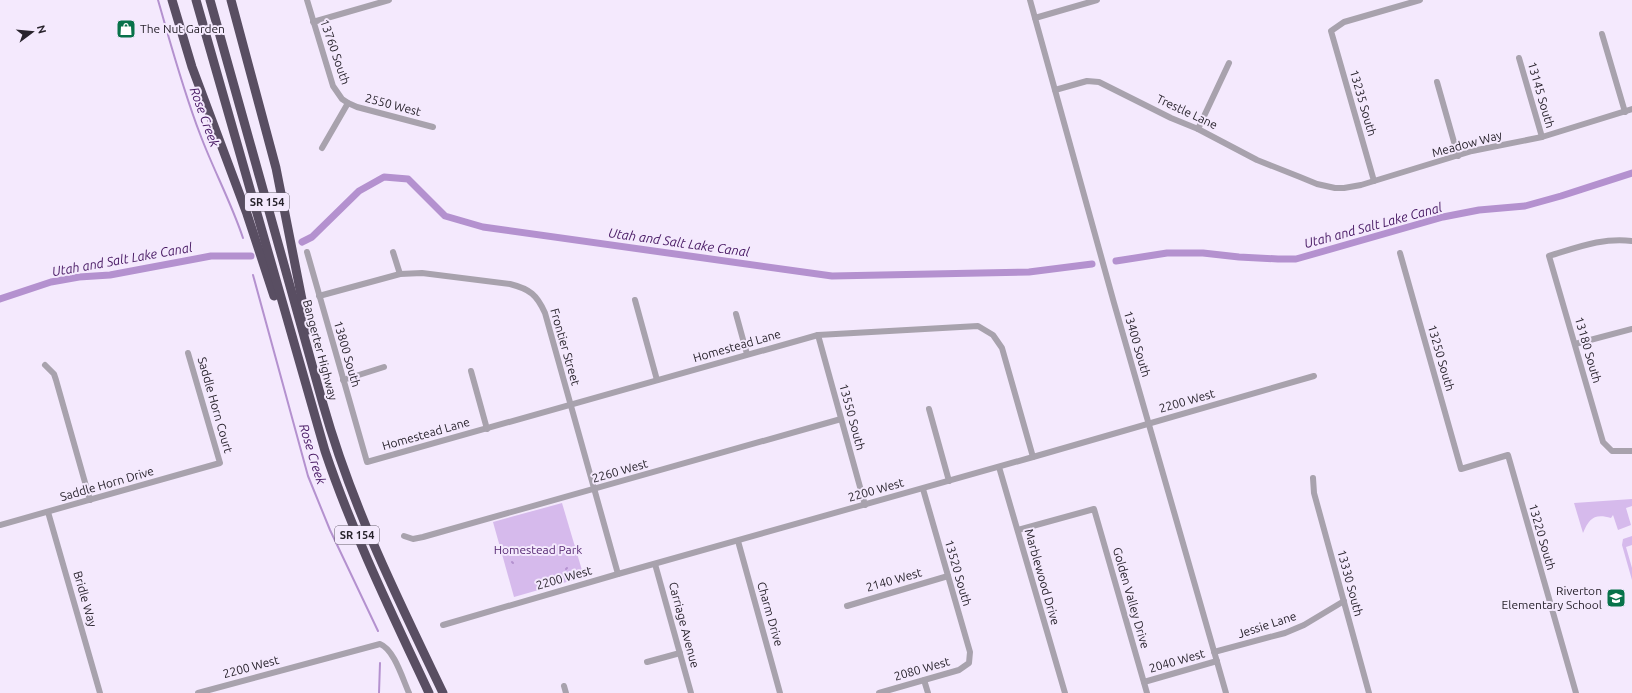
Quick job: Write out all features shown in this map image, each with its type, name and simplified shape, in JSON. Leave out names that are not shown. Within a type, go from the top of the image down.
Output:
[{"type":"highway","points":[[172,0],[192,67],[245,207],[301,371]]},
{"type":"highway","name":"Bangerter Highway","points":[[196,0],[323,444],[341,496],[362,547],[429,693]]},
{"type":"highway","name":"Bangerter Highway","points":[[210,0],[323,404],[342,466],[363,523],[443,693]]},
{"type":"highway","points":[[231,0],[276,168],[323,404]]},
{"type":"street","name":"13760 South","points":[[307,0],[333,86],[342,99],[348,104]]},
{"type":"street","points":[[313,22],[389,0]]},
{"type":"street","name":"13400 South","points":[[1030,0],[1226,693]]},
{"type":"street","points":[[1035,18],[1097,0]]},
{"type":"street","name":"13235 South","points":[[1374,181],[1331,31],[1344,22],[1420,0]]},
{"type":"street","points":[[1602,34],[1625,112]]},
{"type":"street","name":"13145 South","points":[[1519,58],[1542,137]]},
{"type":"street","points":[[1198,129],[1229,62]]},
{"type":"street","name":"Trestle Lane","points":[[1056,90],[1086,81],[1099,82],[1171,118],[1198,129],[1257,160],[1307,180]]},
{"type":"street","points":[[1437,82],[1458,156]]},
{"type":"street","points":[[322,148],[348,104]]},
{"type":"street","name":"2550 West","points":[[348,104],[433,127]]},
{"type":"street","name":"Meadow Way","points":[[1307,180],[1326,186],[1344,188],[1374,181],[1489,147],[1542,137],[1632,110]]},
{"type":"street","name":"13180 South","points":[[1632,241],[1616,240],[1599,242],[1549,256],[1603,442],[1608,449],[1616,452],[1632,451]]},
{"type":"street","name":"13800 South","points":[[307,252],[367,462]]},
{"type":"street","points":[[393,252],[400,274]]},
{"type":"street","name":"13250 South","points":[[1400,253],[1461,469],[1508,455]]},
{"type":"street","name":"Frontier Street","points":[[319,296],[400,274],[422,273],[510,284],[523,287],[533,294],[540,301],[545,313],[618,574]]},
{"type":"street","points":[[635,300],[657,380]]},
{"type":"street","points":[[736,314],[747,354]]},
{"type":"street","name":"Homestead Lane","points":[[367,462],[818,334],[978,326],[993,335],[1002,348],[1033,457]]},
{"type":"street","points":[[1574,344],[1632,329]]},
{"type":"street","name":"13550 South","points":[[818,334],[865,505]]},
{"type":"street","name":"Saddle Horn Court","points":[[188,353],[220,463]]},
{"type":"street","points":[[45,365],[54,374],[56,380],[90,500]]},
{"type":"street","points":[[343,380],[384,367]]},
{"type":"street","points":[[471,371],[487,429]]},
{"type":"street","name":"2200 West","points":[[443,625],[1314,376]]},
{"type":"street","points":[[929,409],[949,481]]},
{"type":"street","name":"2260 West","points":[[404,536],[413,539],[423,537],[595,490],[841,419]]},
{"type":"street","name":"13220 South","points":[[1508,455],[1576,693]]},
{"type":"street","name":"Saddle Horn Drive","points":[[0,525],[220,463]]},
{"type":"street","name":"Marblewood Drive","points":[[999,467],[1065,693]]},
{"type":"street","name":"13330 South","points":[[1313,478],[1314,493],[1370,693]]},
{"type":"street","name":"13520 South","points":[[923,489],[970,652],[969,663]]},
{"type":"street","name":"Golden Valley Drive","points":[[1018,530],[1094,509],[1147,693]]},
{"type":"street","name":"Bridle Way","points":[[48,512],[100,693]]},
{"type":"street","name":"Charm Drive","points":[[738,541],[780,693]]},
{"type":"street","name":"Carriage Avenue","points":[[655,564],[691,693]]},
{"type":"street","name":"2140 West","points":[[847,606],[948,576]]},
{"type":"street","name":"Jessie Lane","points":[[1214,652],[1285,633],[1304,625],[1344,601]]},
{"type":"street","name":"2200 West","points":[[198,693],[380,644],[384,645],[390,652],[409,693]]},
{"type":"street","points":[[647,662],[680,653]]},
{"type":"street","name":"2040 West","points":[[1144,682],[1217,661]]},
{"type":"street","name":"2080 West","points":[[879,693],[959,670],[969,663]]},
{"type":"street","points":[[924,680],[928,693]]},
{"type":"street","points":[[564,686],[566,693]]},
{"type":"green space","points":[[1632,499],[1632,506],[1626,508],[1631,525],[1618,530],[1613,515],[1611,518],[1600,516],[1593,518],[1590,521],[1583,533],[1574,503]]},
{"type":"green space","name":"Homestead Park","points":[[562,503],[584,577],[514,597],[493,522]]},
{"type":"green space","points":[[1632,536],[1632,545],[1626,547],[1632,568],[1632,580],[1622,545],[1623,539]]},
{"type":"waterway","name":"Rose Creek","points":[[158,0],[188,101],[205,147],[243,238]]},
{"type":"waterway","name":"Utah and Salt Lake Canal","points":[[1116,261],[1167,253],[1203,253],[1239,257],[1296,259],[1443,217],[1479,210],[1525,206],[1632,173]]},
{"type":"waterway","name":"Utah and Salt Lake Canal","points":[[302,242],[312,237],[359,191],[384,177],[408,179],[445,216],[483,227],[832,276],[1029,272],[1092,264]]},
{"type":"waterway","name":"Utah and Salt Lake Canal","points":[[0,299],[51,282],[79,277],[110,275],[211,256],[251,256]]},
{"type":"waterway","name":"Rose Creek","points":[[253,275],[308,476],[330,530],[378,631]]},
{"type":"waterway","name":"Rose Creek","points":[[379,693],[380,663]]},
{"type":"place","name":"The Nut Garden","points":[[126,29]]},
{"type":"place","name":"Riverton Elementary School","points":[[1616,598]]}]
